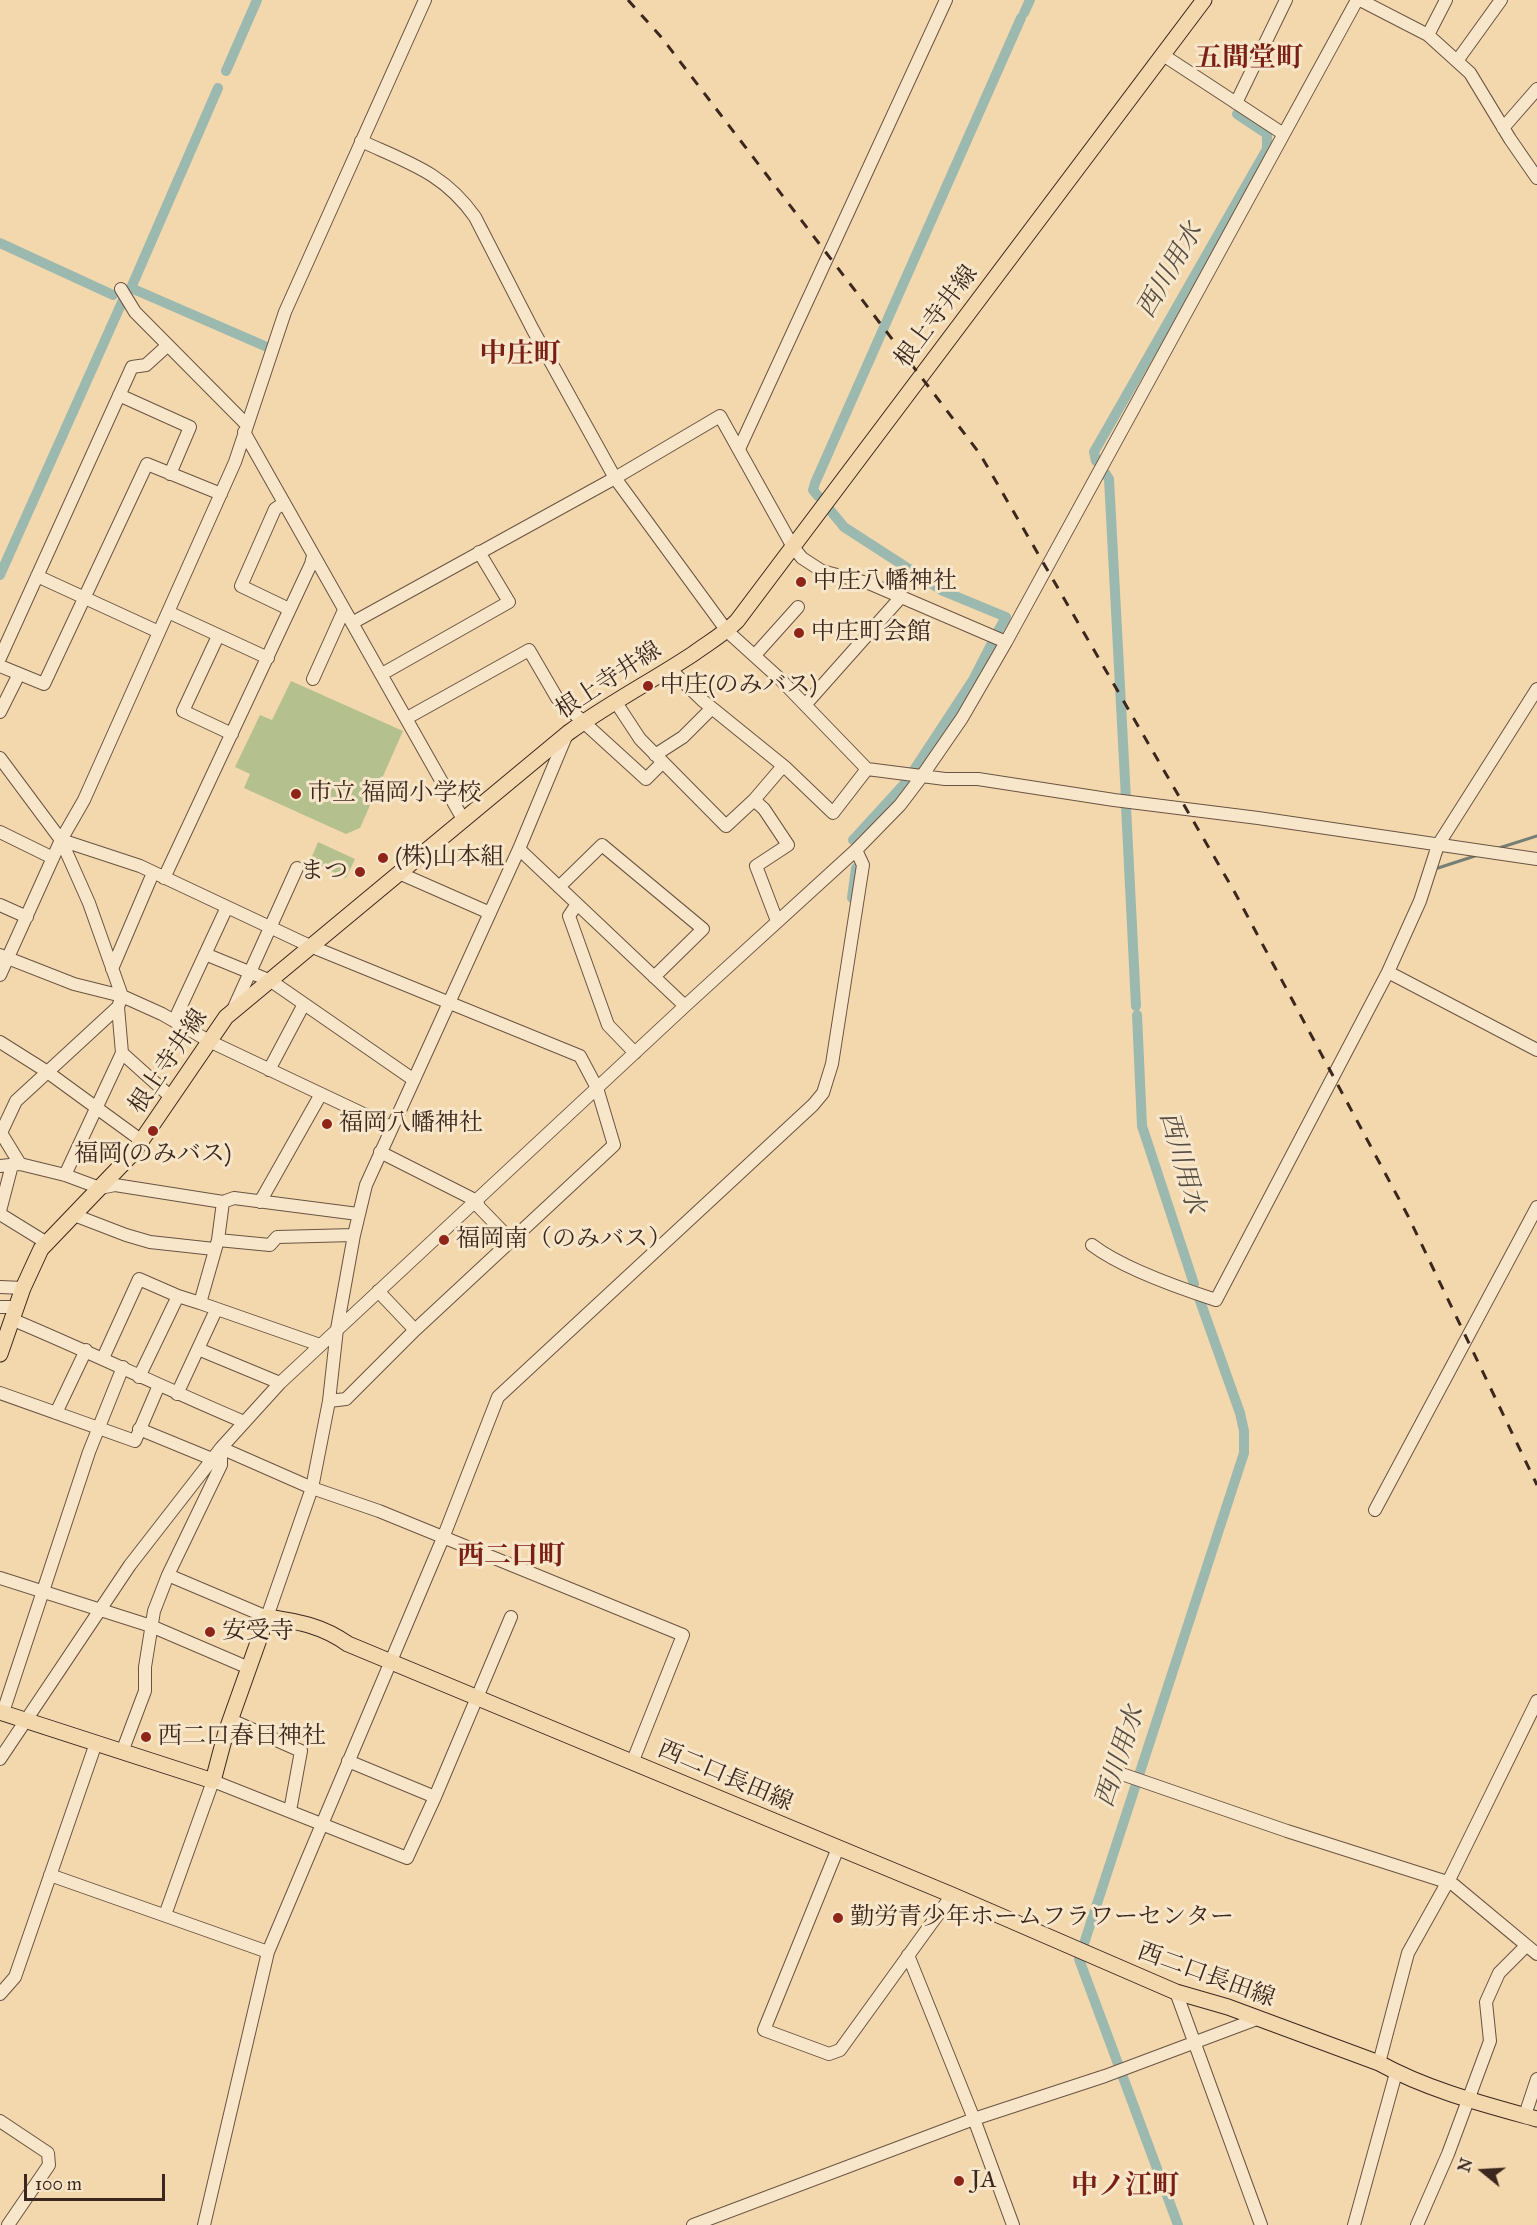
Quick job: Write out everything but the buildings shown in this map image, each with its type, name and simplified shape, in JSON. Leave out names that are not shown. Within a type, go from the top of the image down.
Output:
[{"type":"main road","name":"根上寺井線","points":[[0,1354],[35,1259],[47,1243],[142,1141],[226,1017],[568,733],[615,701],[670,669],[727,631],[737,621],[1204,0]]},
{"type":"main road","name":"西二口長田線","points":[[267,1617],[300,1622],[330,1631],[348,1644],[1176,1992],[1228,2007],[1379,2063],[1396,2073],[1468,2100],[1531,2117]]},
{"type":"main road","points":[[1,1712],[213,1781],[231,1720],[267,1617]]},
{"type":"street","points":[[0,975],[4,957],[27,917],[61,840],[84,800],[235,462],[285,312],[425,0]]},
{"type":"street","points":[[739,449],[946,0]]},
{"type":"street","points":[[1236,103],[1286,0]]},
{"type":"street","points":[[0,1759],[130,1565],[221,1448],[280,1383],[856,850],[900,805],[962,718],[1006,642],[1282,133],[1359,0],[1428,35],[1470,73],[1537,178]]},
{"type":"street","points":[[1428,35],[1446,0]]},
{"type":"street","points":[[1457,62],[1501,0]]},
{"type":"street","points":[[1163,55],[1282,133]]},
{"type":"street","points":[[1503,128],[1537,89]]},
{"type":"street","points":[[362,141],[431,173],[453,190],[465,203],[475,217],[533,330],[615,478],[727,631],[805,705],[867,769],[945,779],[978,779],[1537,859]]},
{"type":"street","points":[[121,289],[135,312],[245,428],[313,556],[464,820]]},
{"type":"street","points":[[0,658],[132,367],[146,365],[168,345]]},
{"type":"street","points":[[119,395],[190,427],[170,474]]},
{"type":"street","points":[[352,623],[615,478],[720,416],[793,547],[802,558],[822,571],[871,584],[1006,642]]},
{"type":"street","points":[[0,666],[44,684],[147,464],[221,494]]},
{"type":"street","points":[[284,503],[275,509],[241,586],[289,609]]},
{"type":"street","points":[[382,674],[508,602],[479,552]]},
{"type":"street","points":[[112,969],[232,734],[313,556]]},
{"type":"street","points":[[37,576],[159,632]]},
{"type":"street","points":[[805,705],[901,597]]},
{"type":"street","points":[[754,655],[798,607]]},
{"type":"street","points":[[312,679],[344,610]]},
{"type":"street","points":[[168,612],[268,658]]},
{"type":"street","points":[[219,636],[183,711],[232,734]]},
{"type":"street","points":[[407,718],[529,650],[557,698],[646,779],[659,759],[712,708]]},
{"type":"street","points":[[670,669],[712,708],[783,766],[832,813],[867,769]]},
{"type":"street","points":[[0,712],[19,674]]},
{"type":"street","points":[[1092,1245],[1106,1255],[1189,1292],[1216,1300],[1388,972],[1420,901],[1438,844],[1537,689]]},
{"type":"street","points":[[615,701],[640,739],[726,826],[754,800],[783,766]]},
{"type":"street","points":[[168,1575],[267,1617],[312,1488],[329,1401],[338,1329],[354,1235],[366,1185],[519,849],[568,733]]},
{"type":"street","points":[[0,758],[61,840],[89,903],[112,969],[120,1001],[122,1053],[65,1175]]},
{"type":"street","points":[[754,800],[764,809],[788,845],[756,866],[777,921]]},
{"type":"street","points":[[0,832],[53,858]]},
{"type":"street","points":[[61,840],[140,866],[310,946],[580,1056],[597,1089],[614,1144],[415,1330],[346,1399],[329,1401]]},
{"type":"street","points":[[559,887],[602,845],[703,929],[654,976]]},
{"type":"street","points":[[519,849],[685,1006]]},
{"type":"street","points":[[204,2225],[268,1952],[443,1538],[498,1397],[690,1221],[823,1093],[832,1064],[863,865],[856,850]]},
{"type":"street","points":[[232,1013],[268,927],[297,868]]},
{"type":"street","points":[[399,873],[490,913]]},
{"type":"street","points":[[577,904],[569,916],[608,1025],[634,1053]]},
{"type":"street","points":[[0,905],[27,917]]},
{"type":"street","points":[[174,1021],[227,907]]},
{"type":"street","points":[[205,954],[271,981],[414,1080]]},
{"type":"street","points":[[4,957],[174,1021],[208,1041],[391,1127]]},
{"type":"street","points":[[1388,972],[1537,1050]]},
{"type":"street","points":[[47,1243],[0,1212],[11,1165],[1,1133],[16,1101],[120,1001]]},
{"type":"street","points":[[269,1070],[304,1004]]},
{"type":"street","points":[[0,1042],[46,1071],[142,1141]]},
{"type":"street","points":[[122,1053],[171,1097]]},
{"type":"street","points":[[260,1202],[321,1094]]},
{"type":"street","points":[[380,1152],[477,1201],[479,1207],[511,1240]]},
{"type":"street","points":[[11,1165],[65,1175],[100,1188],[115,1185],[223,1202],[234,1198],[358,1214]]},
{"type":"street","points":[[200,1303],[216,1244],[223,1202]]},
{"type":"street","points":[[1375,1510],[1537,1207]]},
{"type":"street","points":[[74,1215],[150,1242],[270,1245],[277,1237],[354,1235]]},
{"type":"street","points":[[103,1358],[139,1279],[216,1310],[320,1345]]},
{"type":"street","points":[[0,1287],[23,1288]]},
{"type":"street","points":[[378,1291],[415,1330]]},
{"type":"street","points":[[139,1377],[178,1296]]},
{"type":"street","points":[[0,1307],[139,1377],[244,1422]]},
{"type":"street","points":[[177,1394],[216,1310]]},
{"type":"street","points":[[198,1349],[280,1383]]},
{"type":"street","points":[[56,1413],[86,1350]]},
{"type":"street","points":[[1,1712],[98,1427],[123,1367]]},
{"type":"street","points":[[0,1393],[135,1441],[159,1385]]},
{"type":"street","points":[[139,1429],[212,1459]]},
{"type":"street","points":[[221,1448],[312,1488],[379,1511],[683,1635],[632,1763]]},
{"type":"street","points":[[122,1752],[145,1691],[145,1667],[154,1611],[168,1575],[221,1465],[221,1448]]},
{"type":"street","points":[[0,1578],[98,1611],[152,1626],[249,1668]]},
{"type":"street","points":[[165,1915],[213,1781],[407,1858],[511,1617]]},
{"type":"street","points":[[1379,2063],[1408,1953],[1451,1876],[1537,1701]]},
{"type":"street","points":[[231,1720],[301,1751],[290,1811]]},
{"type":"street","points":[[0,1994],[15,1977],[96,1743]]},
{"type":"street","points":[[348,1761],[435,1797]]},
{"type":"street","points":[[1116,1772],[1454,1885],[1537,1954]]},
{"type":"street","points":[[838,1848],[764,2030],[829,2054],[840,2050],[952,1896]]},
{"type":"street","points":[[50,1875],[268,1952]]},
{"type":"street","points":[[1417,2225],[1448,2154],[1490,2042],[1486,2002],[1499,1972],[1526,1946]]},
{"type":"street","points":[[908,1955],[974,2119],[1013,2225]]},
{"type":"street","points":[[1176,1992],[1261,2225]]},
{"type":"street","points":[[693,2225],[974,2119],[1105,2076],[1257,2019]]},
{"type":"street","points":[[1354,2225],[1396,2073]]},
{"type":"street","points":[[1531,2117],[1537,2079]]},
{"type":"street","points":[[0,2121],[48,2153],[49,2165],[8,2225]]},
{"type":"green space","points":[[291,681],[403,731],[360,828],[346,834],[244,788],[250,774],[235,767],[260,715],[272,720]]},
{"type":"green space","points":[[318,842],[355,859],[346,878],[310,861]]},
{"type":"waterway","points":[[226,71],[257,0]]},
{"type":"waterway","points":[[1024,13],[1030,0]]},
{"type":"waterway","points":[[818,496],[813,490],[815,483],[1021,18]]},
{"type":"waterway","points":[[218,88],[131,288],[267,347]]},
{"type":"waterway","name":"西川用水","points":[[1096,461],[1094,452],[1267,149],[1267,134],[1237,114]]},
{"type":"waterway","points":[[0,243],[113,295]]},
{"type":"waterway","points":[[0,575],[123,300]]},
{"type":"waterway","name":"西川用水","points":[[1105,473],[1109,479],[1126,799]]},
{"type":"waterway","points":[[830,510],[844,527],[943,591],[1006,617],[997,633]]},
{"type":"waterway","points":[[914,770],[973,680],[992,643]]},
{"type":"waterway","points":[[853,840],[906,782]]},
{"type":"waterway","name":"西川用水","points":[[1126,806],[1136,1006]]},
{"type":"waterway","points":[[1499,848],[1537,836]]},
{"type":"waterway","points":[[1438,868],[1478,855]]},
{"type":"waterway","points":[[852,898],[856,868]]},
{"type":"waterway","name":"西川用水","points":[[1137,1015],[1142,1126],[1194,1284]]},
{"type":"waterway","name":"西川用水","points":[[1178,2225],[1079,1959],[1244,1453],[1244,1431],[1240,1413],[1199,1298]]},
{"type":"railway","points":[[628,0],[662,38],[980,454],[1234,891],[1408,1216],[1537,1485]]},
{"type":"place","name":"中庄八幡神社","points":[[801,582]]},
{"type":"place","name":"中庄町会館","points":[[799,633]]},
{"type":"place","name":"中庄(のみバス)","points":[[648,686]]},
{"type":"place","name":"市立 福岡小学校","points":[[296,794]]},
{"type":"place","name":"(株)山本組","points":[[383,858]]},
{"type":"place","name":"まつ","points":[[360,872]]},
{"type":"place","name":"福岡八幡神社","points":[[327,1124]]},
{"type":"place","name":"福岡(のみバス)","points":[[153,1131]]},
{"type":"place","name":"福岡南（のみバス）","points":[[444,1240]]},
{"type":"place","name":"安受寺","points":[[210,1632]]},
{"type":"place","name":"西二口春日神社","points":[[146,1737]]},
{"type":"place","name":"勤労青少年ホームフラワーセンター","points":[[838,1918]]},
{"type":"place","name":"JA","points":[[959,2181]]},
{"type":"district","name":"五間堂町","points":[[1249,59]]},
{"type":"district","name":"中庄町","points":[[520,355]]},
{"type":"district","name":"西二口町","points":[[511,1557]]},
{"type":"district","name":"中ノ江町","points":[[1125,2187]]}]
